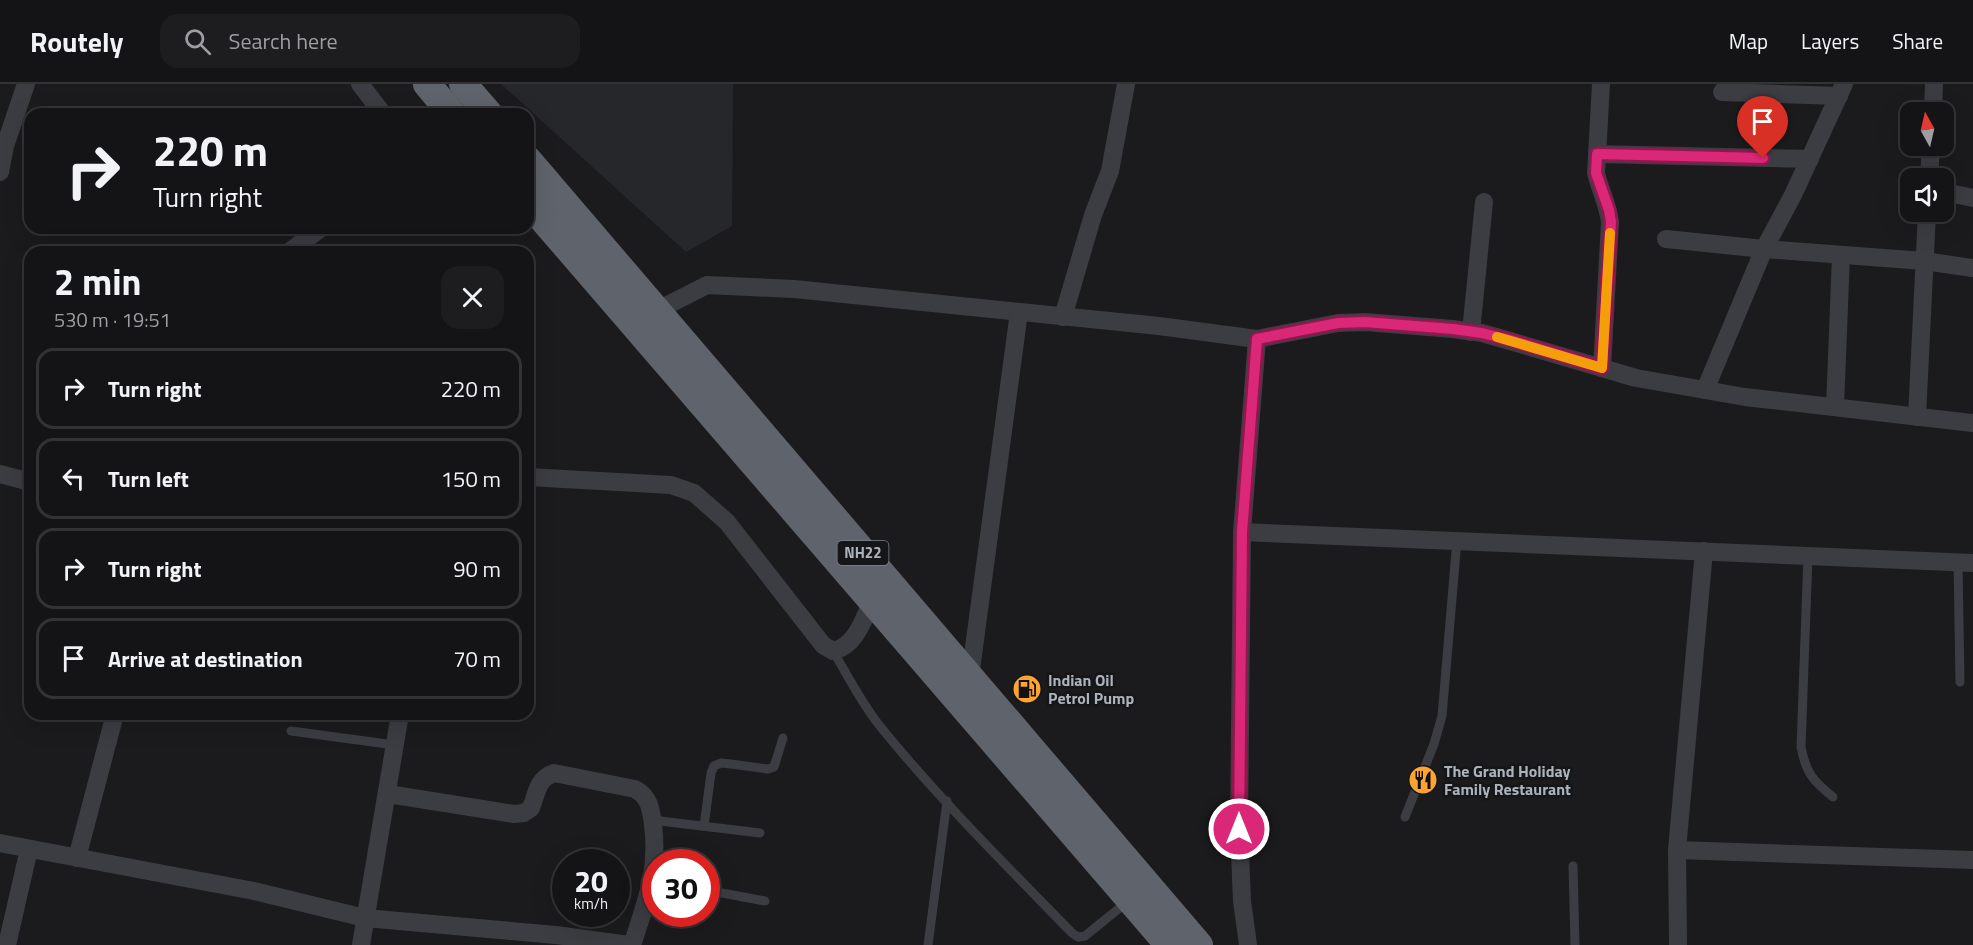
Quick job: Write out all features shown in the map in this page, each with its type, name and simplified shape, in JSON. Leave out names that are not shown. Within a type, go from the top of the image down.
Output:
[{"type":"highway","points":[[427,84],[448,108]]},
{"type":"highway","points":[[463,84],[484,108]]},
{"type":"highway","name":"NH22","points":[[534,167],[1199,945]]},
{"type":"highway","name":"NH22","points":[[534,209],[1169,945]]},
{"type":"street","points":[[0,172],[5,146],[26,84]]},
{"type":"street","points":[[360,84],[378,108]]},
{"type":"street","points":[[1063,317],[1093,215],[1110,171],[1126,84]]},
{"type":"street","points":[[1601,84],[1596,173],[1611,222],[1602,368]]},
{"type":"street","points":[[1933,102],[1934,84]]},
{"type":"street","points":[[1705,390],[1764,249],[1810,159],[1841,90],[1722,92]]},
{"type":"street","points":[[1597,154],[1810,159]]},
{"type":"street","points":[[1954,194],[1973,198]]},
{"type":"street","points":[[1472,332],[1484,202]]},
{"type":"street","points":[[1917,417],[1926,222]]},
{"type":"street","points":[[297,246],[313,234]]},
{"type":"street","points":[[1666,239],[1924,261],[1973,268]]},
{"type":"street","points":[[1835,407],[1841,255]]},
{"type":"street","points":[[656,311],[706,285],[794,289],[1257,339],[1304,328],[1356,322],[1472,332],[1510,340],[1636,378],[1745,397],[1973,423]]},
{"type":"street","points":[[970,677],[1019,312]]},
{"type":"street","points":[[1248,945],[1242,902],[1239,829],[1242,532],[1257,339]]},
{"type":"street","points":[[0,474],[24,480]]},
{"type":"street","points":[[534,477],[671,485],[694,493],[727,522],[823,645],[833,651],[842,649],[852,641],[872,601]]},
{"type":"street","points":[[1242,532],[1966,562]]},
{"type":"street","points":[[1678,945],[1677,850],[1704,551]]},
{"type":"street","points":[[77,858],[113,720]]},
{"type":"street","points":[[361,945],[399,720]]},
{"type":"street","points":[[388,794],[514,814],[524,813],[531,808],[539,784],[546,776],[554,773],[635,789],[643,793],[649,801],[656,849]]},
{"type":"street","points":[[0,843],[254,891],[364,918],[459,936],[630,945],[642,913]]},
{"type":"street","points":[[7,945],[29,849]]},
{"type":"street","points":[[1677,850],[1973,861]]},
{"type":"lane","points":[[1405,817],[1434,744],[1442,716],[1457,540]]},
{"type":"lane","points":[[1808,556],[1801,747],[1805,766],[1815,782],[1833,797]]},
{"type":"lane","points":[[1960,682],[1966,562]]},
{"type":"lane","points":[[833,651],[856,692],[879,725],[946,801],[1072,933],[1078,937],[1085,936],[1130,900]]},
{"type":"lane","points":[[291,731],[395,745]]},
{"type":"lane","points":[[704,826],[711,773],[714,766],[722,763],[768,769],[774,767],[783,738]]},
{"type":"lane","points":[[928,945],[946,801]]},
{"type":"lane","points":[[652,820],[760,833]]},
{"type":"lane","points":[[1573,866],[1575,945]]},
{"type":"lane","points":[[720,893],[765,901]]},
{"type":"shaded area","points":[[501,84],[733,84],[732,226],[686,252],[534,114],[534,108],[527,108]]},
{"type":"slow traffic","points":[[1497,337],[1602,368],[1610,233]]},
{"type":"place","name":"Indian Oil Petrol Pump","points":[[1027,689]]},
{"type":"place","name":"The Grand Holiday Family Restaurant","points":[[1423,780]]},
{"type":"route","points":[[1239,829],[1242,532],[1257,339],[1338,323],[1365,322],[1453,329],[1510,340],[1602,368],[1611,222],[1596,173],[1597,154],[1763,158]]}]
